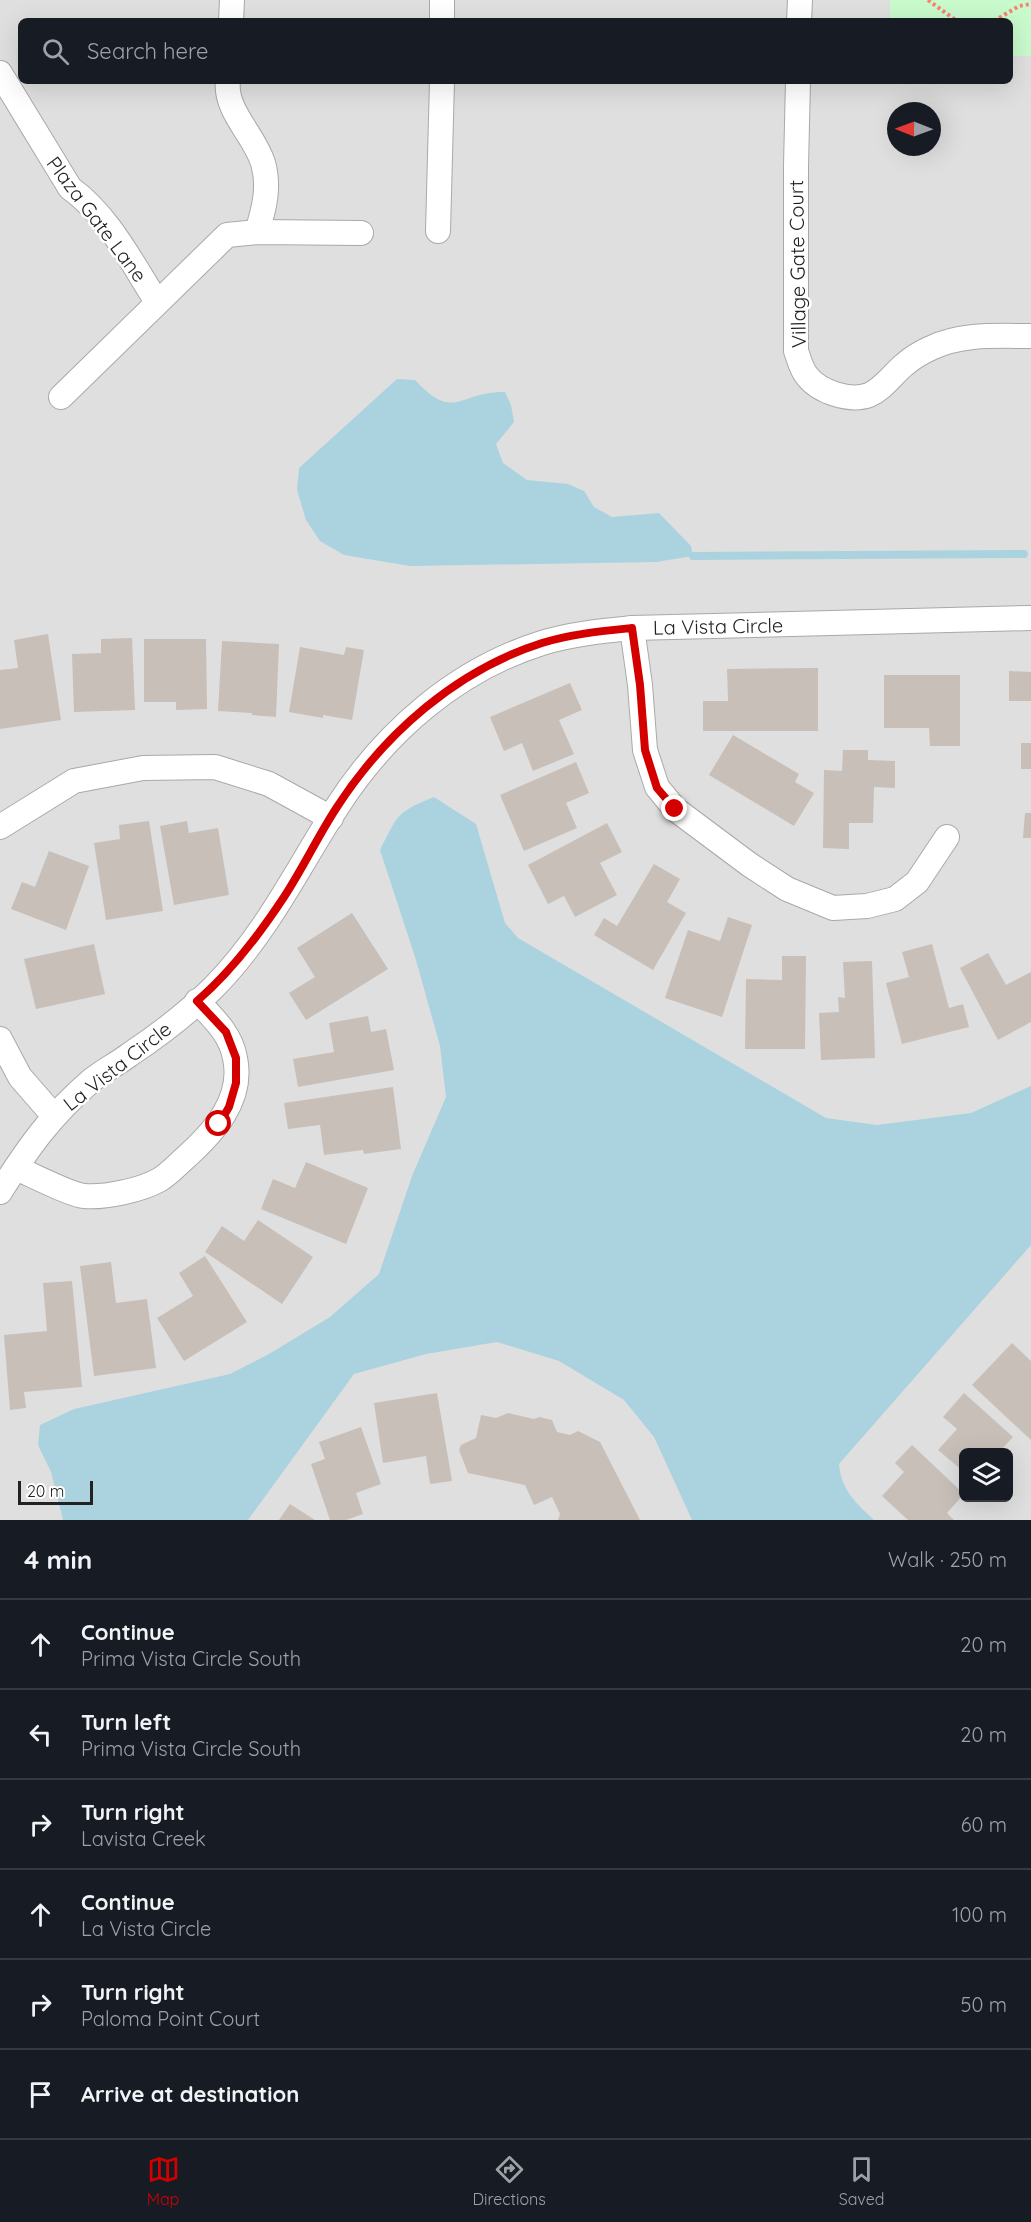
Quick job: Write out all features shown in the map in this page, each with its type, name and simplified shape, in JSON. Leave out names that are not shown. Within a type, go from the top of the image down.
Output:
[{"type":"street","points":[[231,18],[232,0]]},
{"type":"street","points":[[442,0],[442,18]]},
{"type":"street","points":[[799,18],[800,0]]},
{"type":"street","name":"Plaza Gate Lane","points":[[0,73],[70,188],[81,196],[108,227],[157,302]]},
{"type":"street","points":[[228,84],[231,100],[263,163],[267,185],[265,207],[257,232]]},
{"type":"street","points":[[438,231],[442,84]]},
{"type":"street","name":"Village Gate Court","points":[[798,84],[795,166],[796,351],[807,377],[830,393],[844,397],[869,395],[883,386],[906,363],[948,341],[967,337],[1031,336]]},
{"type":"street","points":[[61,397],[227,236],[257,232],[361,233]]},
{"type":"street","name":"La Vista Circle","points":[[0,1192],[37,1135],[54,1116],[93,1079],[130,1054],[214,987],[250,945],[284,897],[336,808],[375,754],[411,718],[433,700],[496,662],[542,643],[591,632],[632,628],[1031,618]]},
{"type":"street","points":[[632,628],[640,685],[645,750],[657,788],[675,809],[769,877],[788,889],[833,908],[867,906],[895,899],[917,882],[947,837]]},
{"type":"street","points":[[0,826],[74,781],[143,768],[215,767],[269,784],[331,818]]},
{"type":"street","points":[[16,1168],[83,1196],[121,1193],[141,1188],[162,1178],[198,1147],[219,1124],[229,1107],[236,1083],[236,1058],[226,1032],[197,1001]]},
{"type":"street","points":[[0,1039],[20,1077],[54,1116]]},
{"type":"path","points":[[928,0],[953,18]]},
{"type":"path","points":[[998,18],[1018,6],[1031,4]]},
{"type":"shaded area","points":[[0,0],[1031,0],[1031,1520],[0,1520]]},
{"type":"green space","points":[[890,0],[1031,0],[1031,56],[1013,56],[1013,18],[890,18]]},
{"type":"water","points":[[397,379],[415,380],[428,393],[439,400],[449,402],[505,392],[511,405],[514,422],[496,444],[503,463],[527,480],[568,484],[584,491],[594,507],[612,517],[659,513],[691,546],[693,556],[656,562],[410,566],[344,555],[320,541],[306,520],[297,490],[299,468]]},
{"type":"water","points":[[434,797],[476,824],[505,923],[518,938],[826,1118],[877,1125],[971,1113],[1031,1086],[1031,1245],[839,1464],[846,1489],[874,1520],[692,1520],[654,1437],[624,1400],[559,1361],[497,1342],[426,1354],[354,1374],[248,1520],[63,1520],[51,1472],[38,1445],[40,1425],[74,1409],[230,1374],[269,1354],[330,1317],[379,1274],[412,1176],[446,1097],[440,1046],[416,960],[380,850],[395,822],[405,811]]},
{"type":"building","points":[[48,634],[61,720],[0,729],[0,670],[18,668],[14,640]]},
{"type":"building","points":[[132,638],[135,710],[74,712],[72,654],[101,653],[101,639]]},
{"type":"building","points":[[144,639],[206,639],[207,709],[176,710],[176,702],[144,702]]},
{"type":"building","points":[[222,641],[279,644],[276,717],[218,711]]},
{"type":"building","points":[[300,647],[344,655],[346,647],[364,650],[352,720],[289,712]]},
{"type":"building","points":[[818,668],[818,731],[703,731],[703,701],[728,701],[727,669]]},
{"type":"building","points":[[1009,671],[1031,672],[1031,701],[1009,701]]},
{"type":"building","points":[[884,675],[960,675],[960,746],[930,746],[929,728],[884,728]]},
{"type":"building","points":[[570,683],[582,710],[559,720],[574,754],[533,771],[522,743],[504,751],[490,717]]},
{"type":"building","points":[[733,735],[799,774],[795,782],[814,793],[794,826],[709,775]]},
{"type":"building","points":[[1021,743],[1031,743],[1031,769],[1021,769]]},
{"type":"building","points":[[843,750],[868,750],[868,760],[895,761],[895,788],[874,787],[873,823],[849,823],[849,849],[823,848],[824,770],[842,771]]},
{"type":"building","points":[[576,762],[589,793],[566,803],[577,828],[524,851],[500,795]]},
{"type":"building","points":[[1025,813],[1031,813],[1031,838],[1023,838]]},
{"type":"building","points":[[149,821],[163,911],[106,920],[94,843],[120,839],[119,825]]},
{"type":"building","points":[[187,821],[189,833],[218,828],[229,895],[174,905],[160,826]]},
{"type":"building","points":[[607,823],[622,852],[600,863],[617,895],[575,917],[564,896],[548,904],[528,865]]},
{"type":"building","points":[[49,851],[89,866],[66,930],[11,909],[22,882],[35,887]]},
{"type":"building","points":[[654,864],[680,879],[667,902],[686,913],[653,970],[594,935],[604,918],[617,926]]},
{"type":"building","points":[[352,913],[388,969],[306,1020],[289,993],[315,977],[297,948]]},
{"type":"building","points":[[728,917],[752,925],[722,1017],[665,998],[688,930],[720,941]]},
{"type":"building","points":[[94,944],[105,994],[36,1009],[24,959]]},
{"type":"building","points":[[932,944],[949,1008],[963,1004],[969,1027],[902,1044],[886,983],[909,977],[902,952]]},
{"type":"building","points":[[988,953],[1006,985],[1031,972],[1031,1022],[998,1040],[960,968]]},
{"type":"building","points":[[782,956],[806,956],[805,1049],[745,1049],[746,979],[782,980]]},
{"type":"building","points":[[872,961],[875,1058],[821,1060],[819,1013],[839,1012],[838,997],[845,998],[843,962]]},
{"type":"building","points":[[368,1016],[371,1032],[386,1029],[394,1070],[298,1087],[293,1059],[334,1052],[329,1023]]},
{"type":"building","points":[[393,1087],[401,1149],[364,1154],[363,1150],[324,1155],[320,1125],[288,1129],[284,1103]]},
{"type":"building","points":[[306,1162],[368,1188],[346,1244],[261,1209],[273,1179],[295,1188]]},
{"type":"building","points":[[258,1220],[313,1257],[282,1304],[205,1252],[222,1226],[244,1241]]},
{"type":"building","points":[[205,1256],[247,1322],[184,1361],[157,1318],[193,1296],[179,1273]]},
{"type":"building","points":[[111,1262],[116,1303],[147,1299],[156,1368],[94,1376],[80,1266]]},
{"type":"building","points":[[72,1281],[82,1387],[24,1392],[26,1408],[10,1410],[4,1335],[47,1331],[43,1283]]},
{"type":"building","points":[[1012,1343],[1031,1361],[1031,1440],[972,1385]]},
{"type":"building","points":[[437,1393],[452,1481],[430,1484],[426,1456],[383,1463],[374,1403]]},
{"type":"building","points":[[964,1393],[1013,1437],[1003,1448],[959,1448],[959,1468],[938,1450],[957,1429],[943,1417]]},
{"type":"building","points":[[508,1413],[534,1419],[539,1417],[552,1420],[557,1432],[570,1435],[578,1431],[600,1442],[640,1520],[558,1520],[560,1514],[552,1497],[534,1505],[525,1485],[468,1473],[459,1450],[461,1445],[476,1438],[481,1415],[496,1418]]},
{"type":"building","points":[[361,1427],[381,1484],[356,1493],[363,1514],[346,1520],[330,1520],[311,1464],[325,1459],[319,1442]]},
{"type":"building","points":[[912,1445],[959,1489],[959,1500],[947,1513],[954,1520],[908,1520],[882,1496],[904,1472],[895,1463]]},
{"type":"building","points":[[290,1504],[315,1520],[279,1520]]},
{"type":"waterway","points":[[693,556],[1024,554]]},
{"type":"route","points":[[219,1124],[229,1107],[236,1083],[236,1058],[226,1032],[197,1001],[214,987],[243,954],[284,897],[336,808],[375,754],[411,718],[433,700],[496,662],[542,643],[591,632],[632,628],[640,685],[645,750],[657,788],[675,809]]}]
